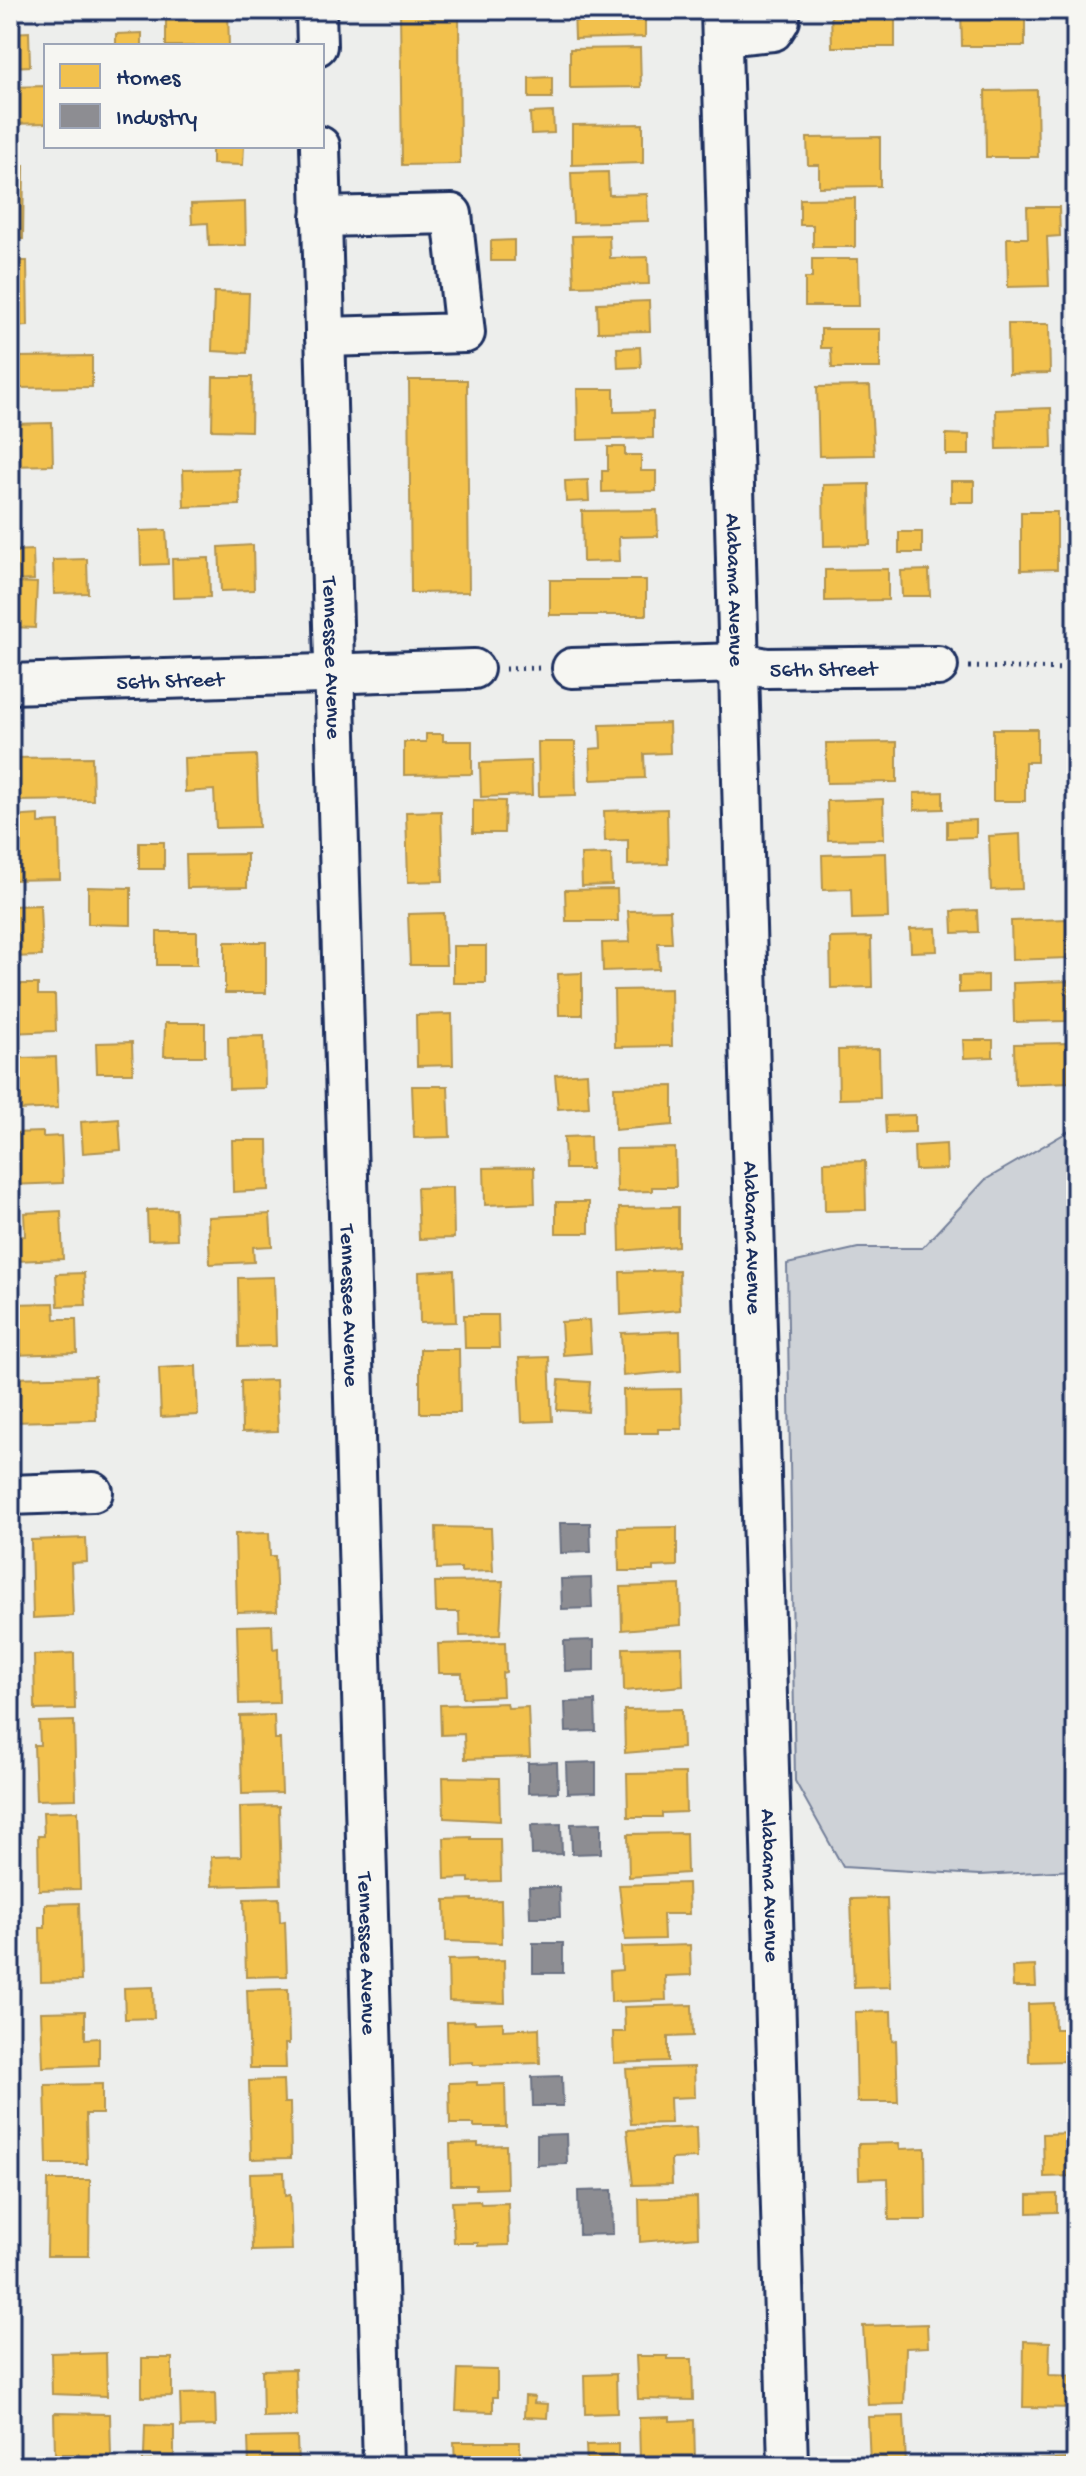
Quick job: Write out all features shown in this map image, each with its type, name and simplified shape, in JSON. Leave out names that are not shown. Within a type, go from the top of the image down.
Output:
[{"type":"street","points":[[316,10],[317,44]]},
{"type":"street","points":[[721,23],[773,31],[780,20],[780,10]]},
{"type":"street","name":"Alabama Avenue","points":[[721,23],[788,2466]]},
{"type":"street","name":"Tennessee Avenue","points":[[320,148],[383,2466]]},
{"type":"street","points":[[321,217],[452,214],[465,333],[325,337]]},
{"type":"street","name":"56th Street","points":[[572,668],[739,663],[767,668],[938,666]]},
{"type":"street","name":"56th Street","points":[[10,684],[474,669]]},
{"type":"street","points":[[10,1495],[93,1492]]},
{"type":"path","points":[[938,666],[1076,669]]},
{"type":"path","points":[[474,669],[572,668]]},
{"type":"shaded area","points":[[1076,1127],[1076,1870],[980,1875],[843,1867],[795,1781],[787,1264],[858,1248],[922,1248],[985,1180]]},
{"type":"building: Homes","points":[[166,10],[228,10],[229,44],[166,44]]},
{"type":"building: Homes","points":[[400,10],[459,10],[460,164],[402,165]]},
{"type":"building: Homes","points":[[574,10],[645,10],[645,37],[575,39]]},
{"type":"building: Homes","points":[[831,10],[895,10],[895,47],[832,47]]},
{"type":"building: Homes","points":[[961,10],[1025,10],[1025,46],[962,46]]},
{"type":"building: Homes","points":[[29,32],[30,66],[10,67],[10,33]]},
{"type":"building: Homes","points":[[142,33],[142,44],[116,44],[116,34]]},
{"type":"building: Homes","points":[[640,48],[641,87],[570,88],[570,49]]},
{"type":"building: Homes","points":[[552,77],[552,98],[529,98],[529,78]]},
{"type":"building: Homes","points":[[44,86],[44,123],[10,124],[10,87]]},
{"type":"building: Homes","points":[[1037,90],[1038,157],[986,157],[985,91]]},
{"type":"building: Homes","points":[[553,112],[554,133],[531,134],[530,113]]},
{"type":"building: Homes","points":[[643,124],[643,163],[572,165],[572,125]]},
{"type":"building: Homes","points":[[880,137],[880,186],[819,187],[819,165],[808,165],[807,138]]},
{"type":"building: Homes","points":[[212,148],[244,148],[243,165],[212,164]]},
{"type":"building: Homes","points":[[10,165],[24,165],[23,239],[10,239]]},
{"type":"building: Homes","points":[[608,172],[609,195],[647,194],[648,221],[573,223],[571,173]]},
{"type":"building: Homes","points":[[855,198],[855,247],[813,247],[813,225],[800,225],[800,199]]},
{"type":"building: Homes","points":[[245,202],[246,245],[209,246],[208,223],[192,224],[191,204]]},
{"type":"building: Homes","points":[[1027,207],[1059,207],[1060,236],[1047,237],[1049,286],[1008,287],[1007,238],[1028,238]]},
{"type":"building: Homes","points":[[609,235],[610,258],[648,257],[649,284],[574,286],[572,236]]},
{"type":"building: Homes","points":[[514,240],[514,261],[491,261],[491,241]]},
{"type":"building: Homes","points":[[812,259],[858,259],[859,306],[805,306],[805,278],[812,278]]},
{"type":"building: Homes","points":[[10,261],[27,261],[28,326],[10,327]]},
{"type":"building: Homes","points":[[214,292],[249,293],[247,353],[212,351]]},
{"type":"building: Homes","points":[[649,301],[650,331],[598,332],[597,303]]},
{"type":"building: Homes","points":[[1008,324],[1049,324],[1050,373],[1009,374]]},
{"type":"building: Homes","points":[[821,329],[880,329],[880,368],[832,368],[831,348],[821,348]]},
{"type":"building: Homes","points":[[640,347],[641,367],[618,368],[617,348]]},
{"type":"building: Homes","points":[[92,356],[92,387],[17,388],[17,357]]},
{"type":"building: Homes","points":[[213,377],[252,377],[251,431],[212,430]]},
{"type":"building: Homes","points":[[409,380],[467,380],[469,592],[411,593]]},
{"type":"building: Homes","points":[[870,386],[874,455],[819,456],[817,387]]},
{"type":"building: Homes","points":[[577,389],[614,389],[614,412],[653,411],[653,438],[578,440]]},
{"type":"building: Homes","points":[[1051,408],[1052,448],[997,449],[996,410]]},
{"type":"building: Homes","points":[[52,423],[53,465],[10,466],[10,424]]},
{"type":"building: Homes","points":[[946,434],[969,435],[969,455],[946,455]]},
{"type":"building: Homes","points":[[608,447],[625,447],[625,455],[641,455],[641,471],[656,471],[656,491],[602,492],[602,471],[608,471]]},
{"type":"building: Homes","points":[[239,469],[240,505],[184,507],[183,470]]},
{"type":"building: Homes","points":[[588,480],[589,501],[566,502],[565,481]]},
{"type":"building: Homes","points":[[951,481],[974,481],[974,502],[951,502]]},
{"type":"building: Homes","points":[[869,484],[870,545],[824,546],[823,485]]},
{"type":"building: Homes","points":[[657,510],[658,536],[619,537],[620,561],[583,562],[582,511]]},
{"type":"building: Homes","points":[[1021,512],[1057,512],[1057,569],[1021,570]]},
{"type":"building: Homes","points":[[166,530],[168,564],[141,565],[140,531]]},
{"type":"building: Homes","points":[[899,532],[922,532],[922,553],[899,553]]},
{"type":"building: Homes","points":[[253,545],[254,590],[221,591],[219,547]]},
{"type":"building: Homes","points":[[33,550],[34,580],[10,581],[10,551]]},
{"type":"building: Homes","points":[[209,558],[210,597],[173,598],[172,559]]},
{"type":"building: Homes","points":[[87,559],[88,593],[54,594],[53,560]]},
{"type":"building: Homes","points":[[888,569],[888,600],[825,601],[825,570]]},
{"type":"building: Homes","points":[[929,570],[930,596],[902,596],[901,571]]},
{"type":"building: Homes","points":[[550,580],[646,580],[646,615],[550,615]]},
{"type":"building: Homes","points":[[10,582],[37,583],[35,628],[10,627]]},
{"type":"building: Homes","points":[[669,723],[670,753],[644,754],[645,778],[591,780],[590,749],[601,748],[600,725]]},
{"type":"building: Homes","points":[[993,729],[1037,729],[1037,762],[1025,762],[1025,801],[993,801]]},
{"type":"building: Homes","points":[[426,734],[443,734],[443,741],[472,741],[472,774],[404,775],[404,742],[426,742]]},
{"type":"building: Homes","points":[[538,742],[575,742],[576,795],[539,796]]},
{"type":"building: Homes","points":[[897,742],[897,782],[827,783],[826,743]]},
{"type":"building: Homes","points":[[256,755],[259,827],[216,828],[214,790],[185,792],[184,758]]},
{"type":"building: Homes","points":[[92,757],[93,800],[10,801],[10,758]]},
{"type":"building: Homes","points":[[531,761],[532,795],[481,797],[480,763]]},
{"type":"building: Homes","points":[[943,792],[943,809],[914,810],[914,793]]},
{"type":"building: Homes","points":[[883,799],[884,839],[828,840],[827,801]]},
{"type":"building: Homes","points":[[473,800],[505,801],[504,833],[473,833]]},
{"type":"building: Homes","points":[[667,809],[668,864],[628,865],[628,840],[605,841],[604,811]]},
{"type":"building: Homes","points":[[441,811],[443,881],[408,882],[406,812]]},
{"type":"building: Homes","points":[[39,815],[39,823],[59,822],[60,879],[10,880],[10,817]]},
{"type":"building: Homes","points":[[976,820],[976,837],[947,838],[947,821]]},
{"type":"building: Homes","points":[[1020,834],[1022,889],[991,890],[989,836]]},
{"type":"building: Homes","points":[[139,842],[164,842],[164,869],[139,869]]},
{"type":"building: Homes","points":[[886,853],[888,918],[852,919],[851,889],[823,890],[822,855]]},
{"type":"building: Homes","points":[[247,854],[247,887],[187,888],[186,855]]},
{"type":"building: Homes","points":[[611,854],[612,885],[582,886],[581,855]]},
{"type":"building: Homes","points":[[88,887],[131,888],[131,925],[88,924]]},
{"type":"building: Homes","points":[[617,889],[618,921],[566,921],[565,890]]},
{"type":"building: Homes","points":[[40,905],[42,956],[10,957],[10,906]]},
{"type":"building: Homes","points":[[670,910],[672,943],[658,943],[659,969],[603,971],[602,943],[630,942],[628,911]]},
{"type":"building: Homes","points":[[977,910],[978,932],[953,933],[952,911]]},
{"type":"building: Homes","points":[[444,913],[446,965],[410,965],[408,914]]},
{"type":"building: Homes","points":[[1067,919],[1068,958],[1012,960],[1011,921]]},
{"type":"building: Homes","points":[[936,928],[937,951],[911,952],[910,929]]},
{"type":"building: Homes","points":[[157,932],[197,932],[197,965],[157,965]]},
{"type":"building: Homes","points":[[871,937],[872,987],[831,988],[830,938]]},
{"type":"building: Homes","points":[[225,942],[266,942],[266,993],[225,993]]},
{"type":"building: Homes","points":[[453,946],[486,946],[486,983],[453,983]]},
{"type":"building: Homes","points":[[582,973],[582,1015],[559,1015],[558,974]]},
{"type":"building: Homes","points":[[988,975],[988,992],[959,993],[959,976]]},
{"type":"building: Homes","points":[[1069,981],[1070,1021],[1014,1022],[1013,983]]},
{"type":"building: Homes","points":[[10,984],[38,984],[38,995],[55,995],[56,1031],[10,1033]]},
{"type":"building: Homes","points":[[671,989],[672,1046],[615,1047],[614,990]]},
{"type":"building: Homes","points":[[452,1014],[453,1065],[417,1066],[416,1015]]},
{"type":"building: Homes","points":[[165,1023],[205,1023],[205,1056],[164,1056]]},
{"type":"building: Homes","points":[[264,1036],[265,1088],[229,1089],[228,1037]]},
{"type":"building: Homes","points":[[963,1040],[993,1040],[993,1057],[964,1058]]},
{"type":"building: Homes","points":[[132,1042],[133,1073],[97,1073],[96,1043]]},
{"type":"building: Homes","points":[[1070,1043],[1071,1082],[1015,1084],[1014,1044]]},
{"type":"building: Homes","points":[[879,1049],[880,1098],[839,1099],[838,1050]]},
{"type":"building: Homes","points":[[56,1057],[58,1108],[21,1110],[20,1058]]},
{"type":"building: Homes","points":[[587,1073],[589,1107],[558,1109],[555,1075]]},
{"type":"building: Homes","points":[[412,1086],[448,1086],[450,1137],[414,1138]]},
{"type":"building: Homes","points":[[673,1086],[673,1125],[615,1130],[614,1087]]},
{"type":"building: Homes","points":[[915,1115],[915,1132],[886,1133],[885,1116]]},
{"type":"building: Homes","points":[[119,1119],[121,1150],[83,1153],[81,1122]]},
{"type":"building: Homes","points":[[43,1132],[43,1137],[61,1136],[63,1183],[10,1185],[10,1133]]},
{"type":"building: Homes","points":[[590,1136],[591,1169],[565,1169],[564,1137]]},
{"type":"building: Homes","points":[[232,1140],[268,1140],[269,1190],[233,1192]]},
{"type":"building: Homes","points":[[946,1144],[947,1169],[915,1170],[914,1146]]},
{"type":"building: Homes","points":[[675,1148],[676,1187],[617,1192],[616,1149]]},
{"type":"building: Homes","points":[[865,1161],[866,1210],[825,1211],[824,1162]]},
{"type":"building: Homes","points":[[534,1167],[535,1203],[485,1205],[484,1168]]},
{"type":"building: Homes","points":[[453,1187],[454,1238],[419,1239],[417,1188]]},
{"type":"building: Homes","points":[[556,1202],[589,1202],[589,1233],[556,1233]]},
{"type":"building: Homes","points":[[678,1207],[678,1246],[620,1251],[619,1208]]},
{"type":"building: Homes","points":[[176,1209],[177,1239],[148,1240],[147,1210]]},
{"type":"building: Homes","points":[[61,1211],[63,1259],[15,1261],[14,1237],[25,1236],[24,1213]]},
{"type":"building: Homes","points":[[270,1214],[272,1246],[253,1247],[254,1262],[210,1264],[208,1217]]},
{"type":"building: Homes","points":[[454,1270],[456,1322],[420,1323],[419,1272]]},
{"type":"building: Homes","points":[[679,1270],[680,1310],[621,1315],[620,1272]]},
{"type":"building: Homes","points":[[84,1273],[86,1305],[58,1306],[56,1274]]},
{"type":"building: Homes","points":[[274,1277],[276,1346],[239,1347],[238,1278]]},
{"type":"building: Homes","points":[[54,1303],[55,1319],[76,1319],[77,1353],[12,1355],[11,1304]]},
{"type":"building: Homes","points":[[464,1315],[498,1315],[499,1348],[465,1348]]},
{"type":"building: Homes","points":[[589,1320],[591,1353],[563,1355],[561,1322]]},
{"type":"building: Homes","points":[[680,1331],[681,1371],[623,1376],[621,1333]]},
{"type":"building: Homes","points":[[420,1349],[459,1349],[460,1413],[420,1413]]},
{"type":"building: Homes","points":[[549,1357],[552,1421],[522,1422],[519,1358]]},
{"type":"building: Homes","points":[[196,1366],[198,1415],[161,1417],[159,1368]]},
{"type":"building: Homes","points":[[95,1376],[96,1420],[10,1422],[10,1378]]},
{"type":"building: Homes","points":[[276,1380],[278,1431],[242,1432],[241,1381]]},
{"type":"building: Homes","points":[[559,1380],[590,1382],[588,1412],[557,1410]]},
{"type":"building: Homes","points":[[681,1389],[682,1429],[624,1433],[623,1390]]},
{"type":"building: Homes","points":[[436,1527],[491,1528],[493,1571],[437,1569]]},
{"type":"building: Homes","points":[[677,1527],[677,1566],[653,1567],[653,1571],[619,1571],[618,1528]]},
{"type":"building: Homes","points":[[269,1533],[270,1556],[275,1556],[277,1611],[237,1612],[235,1534]]},
{"type":"building: Homes","points":[[86,1538],[87,1562],[71,1563],[73,1616],[33,1618],[31,1540]]},
{"type":"building: Homes","points":[[503,1581],[500,1635],[460,1636],[459,1612],[436,1612],[435,1582]]},
{"type":"building: Homes","points":[[680,1585],[681,1625],[622,1630],[621,1587]]},
{"type":"building: Homes","points":[[272,1625],[273,1649],[278,1648],[279,1703],[239,1704],[237,1626]]},
{"type":"building: Homes","points":[[505,1642],[503,1696],[463,1698],[462,1673],[439,1673],[438,1644]]},
{"type":"building: Homes","points":[[682,1647],[683,1686],[624,1691],[623,1648]]},
{"type":"building: Homes","points":[[74,1653],[75,1709],[35,1710],[34,1655]]},
{"type":"building: Homes","points":[[507,1703],[508,1708],[528,1707],[530,1757],[465,1759],[464,1734],[441,1735],[440,1705]]},
{"type":"building: Homes","points":[[682,1709],[683,1748],[625,1753],[624,1710]]},
{"type":"building: Homes","points":[[274,1715],[275,1739],[280,1739],[282,1793],[242,1794],[240,1716]]},
{"type":"building: Homes","points":[[74,1721],[76,1799],[36,1800],[34,1745],[40,1745],[39,1722]]},
{"type":"building: Homes","points":[[685,1773],[686,1812],[662,1813],[662,1817],[628,1817],[627,1774]]},
{"type":"building: Homes","points":[[443,1777],[499,1778],[500,1821],[444,1818]]},
{"type":"building: Homes","points":[[279,1806],[281,1884],[212,1886],[211,1857],[241,1856],[240,1807]]},
{"type":"building: Homes","points":[[78,1811],[80,1889],[39,1890],[38,1836],[44,1836],[43,1812]]},
{"type":"building: Homes","points":[[686,1833],[687,1873],[629,1877],[628,1834]]},
{"type":"building: Homes","points":[[444,1838],[500,1839],[501,1881],[445,1879]]},
{"type":"building: Homes","points":[[688,1883],[689,1914],[663,1914],[664,1939],[625,1940],[619,1885]]},
{"type":"building: Homes","points":[[279,1898],[280,1922],[285,1921],[287,1976],[246,1977],[244,1899]]},
{"type":"building: Homes","points":[[887,1898],[890,1987],[854,1988],[851,1899]]},
{"type":"building: Homes","points":[[445,1900],[501,1900],[502,1943],[446,1941]]},
{"type":"building: Homes","points":[[79,1903],[81,1981],[41,1982],[40,1928],[45,1928],[45,1904]]},
{"type":"building: Homes","points":[[690,1945],[691,1975],[665,1976],[666,2000],[611,2002],[610,1971],[622,1970],[621,1947]]},
{"type":"building: Homes","points":[[448,1960],[504,1960],[505,2003],[449,2001]]},
{"type":"building: Homes","points":[[1035,1966],[1036,1987],[1013,1987],[1012,1967]]},
{"type":"building: Homes","points":[[153,1987],[154,2018],[125,2019],[124,1988]]},
{"type":"building: Homes","points":[[288,1989],[286,2068],[250,2068],[247,1990]]},
{"type":"building: Homes","points":[[1054,2003],[1055,2029],[1067,2029],[1068,2061],[1029,2062],[1028,2004]]},
{"type":"building: Homes","points":[[692,2005],[693,2036],[668,2037],[668,2061],[614,2063],[613,2032],[625,2032],[624,2007]]},
{"type":"building: Homes","points":[[85,2011],[85,2039],[99,2038],[99,2065],[43,2067],[41,2012]]},
{"type":"building: Homes","points":[[891,2011],[892,2041],[896,2040],[898,2102],[857,2102],[855,2012]]},
{"type":"building: Homes","points":[[447,2022],[503,2022],[503,2030],[539,2028],[540,2063],[448,2063]]},
{"type":"building: Homes","points":[[694,2067],[695,2097],[670,2098],[671,2123],[631,2124],[626,2069]]},
{"type":"building: Homes","points":[[283,2080],[284,2103],[290,2103],[291,2158],[251,2159],[249,2081]]},
{"type":"building: Homes","points":[[477,2082],[477,2085],[505,2084],[506,2127],[450,2124],[449,2083]]},
{"type":"building: Homes","points":[[102,2084],[102,2114],[86,2114],[87,2164],[47,2164],[45,2085]]},
{"type":"building: Homes","points":[[696,2127],[697,2158],[671,2159],[672,2184],[633,2185],[627,2130]]},
{"type":"building: Homes","points":[[1074,2133],[1075,2176],[1044,2177],[1043,2134]]},
{"type":"building: Homes","points":[[478,2143],[478,2146],[506,2145],[507,2188],[476,2189],[476,2185],[451,2185],[450,2144]]},
{"type":"building: Homes","points":[[899,2143],[900,2149],[925,2148],[926,2220],[889,2220],[888,2178],[859,2179],[858,2144]]},
{"type":"building: Homes","points":[[284,2172],[285,2196],[290,2195],[292,2250],[252,2251],[250,2173]]},
{"type":"building: Homes","points":[[48,2180],[90,2180],[89,2256],[47,2256]]},
{"type":"building: Homes","points":[[1057,2194],[1057,2212],[1028,2213],[1028,2195]]},
{"type":"building: Homes","points":[[697,2197],[698,2237],[640,2242],[639,2199]]},
{"type":"building: Homes","points":[[480,2201],[481,2204],[508,2203],[509,2245],[454,2243],[452,2202]]},
{"type":"building: Homes","points":[[927,2324],[928,2347],[906,2348],[904,2404],[868,2405],[863,2326]]},
{"type":"building: Homes","points":[[1024,2341],[1050,2342],[1049,2375],[1076,2376],[1076,2408],[1023,2407]]},
{"type":"building: Homes","points":[[51,2353],[106,2353],[107,2396],[52,2394]]},
{"type":"building: Homes","points":[[636,2356],[692,2359],[693,2400],[638,2399]]},
{"type":"building: Homes","points":[[142,2358],[172,2358],[172,2396],[142,2397]]},
{"type":"building: Homes","points":[[295,2369],[297,2416],[263,2417],[262,2370]]},
{"type":"building: Homes","points":[[458,2369],[497,2370],[497,2397],[493,2397],[493,2412],[456,2411]]},
{"type":"building: Homes","points":[[616,2374],[617,2413],[585,2414],[584,2375]]},
{"type":"building: Homes","points":[[215,2393],[216,2426],[181,2427],[180,2394]]},
{"type":"building: Homes","points":[[525,2396],[535,2397],[534,2403],[548,2404],[547,2418],[524,2417]]},
{"type":"building: Homes","points":[[54,2413],[110,2414],[111,2456],[55,2454]]},
{"type":"building: Homes","points":[[904,2416],[906,2466],[870,2466],[868,2417]]},
{"type":"building: Homes","points":[[670,2417],[670,2421],[694,2420],[695,2461],[640,2460],[639,2418]]},
{"type":"building: Homes","points":[[145,2425],[174,2426],[174,2456],[144,2455]]},
{"type":"building: Homes","points":[[297,2437],[298,2466],[249,2466],[248,2438]]},
{"type":"building: Homes","points":[[454,2442],[520,2442],[520,2466],[455,2466]]},
{"type":"building: Homes","points":[[618,2444],[618,2466],[587,2466],[586,2445]]},
{"type":"building: Homes","points":[[1070,2459],[1070,2466],[1034,2466],[1033,2460]]},
{"type":"building: Homes","points":[[174,2460],[175,2466],[143,2466],[143,2461]]},
{"type":"building: Industry","points":[[560,1523],[590,1523],[591,1552],[561,1553]]},
{"type":"building: Industry","points":[[591,1578],[592,1608],[562,1609],[561,1579]]},
{"type":"building: Industry","points":[[594,1640],[594,1670],[565,1671],[564,1641]]},
{"type":"building: Industry","points":[[595,1701],[596,1731],[566,1732],[565,1702]]},
{"type":"building: Industry","points":[[557,1762],[558,1792],[528,1793],[528,1763]]},
{"type":"building: Industry","points":[[596,1762],[596,1792],[567,1793],[566,1763]]},
{"type":"building: Industry","points":[[601,1823],[601,1853],[572,1854],[571,1824]]},
{"type":"building: Industry","points":[[561,1824],[562,1854],[532,1855],[531,1825]]},
{"type":"building: Industry","points":[[529,1887],[559,1887],[560,1917],[530,1917]]},
{"type":"building: Industry","points":[[533,1943],[563,1943],[563,1973],[533,1973]]},
{"type":"building: Industry","points":[[562,2076],[563,2106],[533,2106],[532,2077]]},
{"type":"building: Industry","points":[[566,2134],[567,2164],[537,2165],[537,2135]]},
{"type":"building: Industry","points":[[612,2190],[613,2234],[579,2235],[578,2191]]}]
